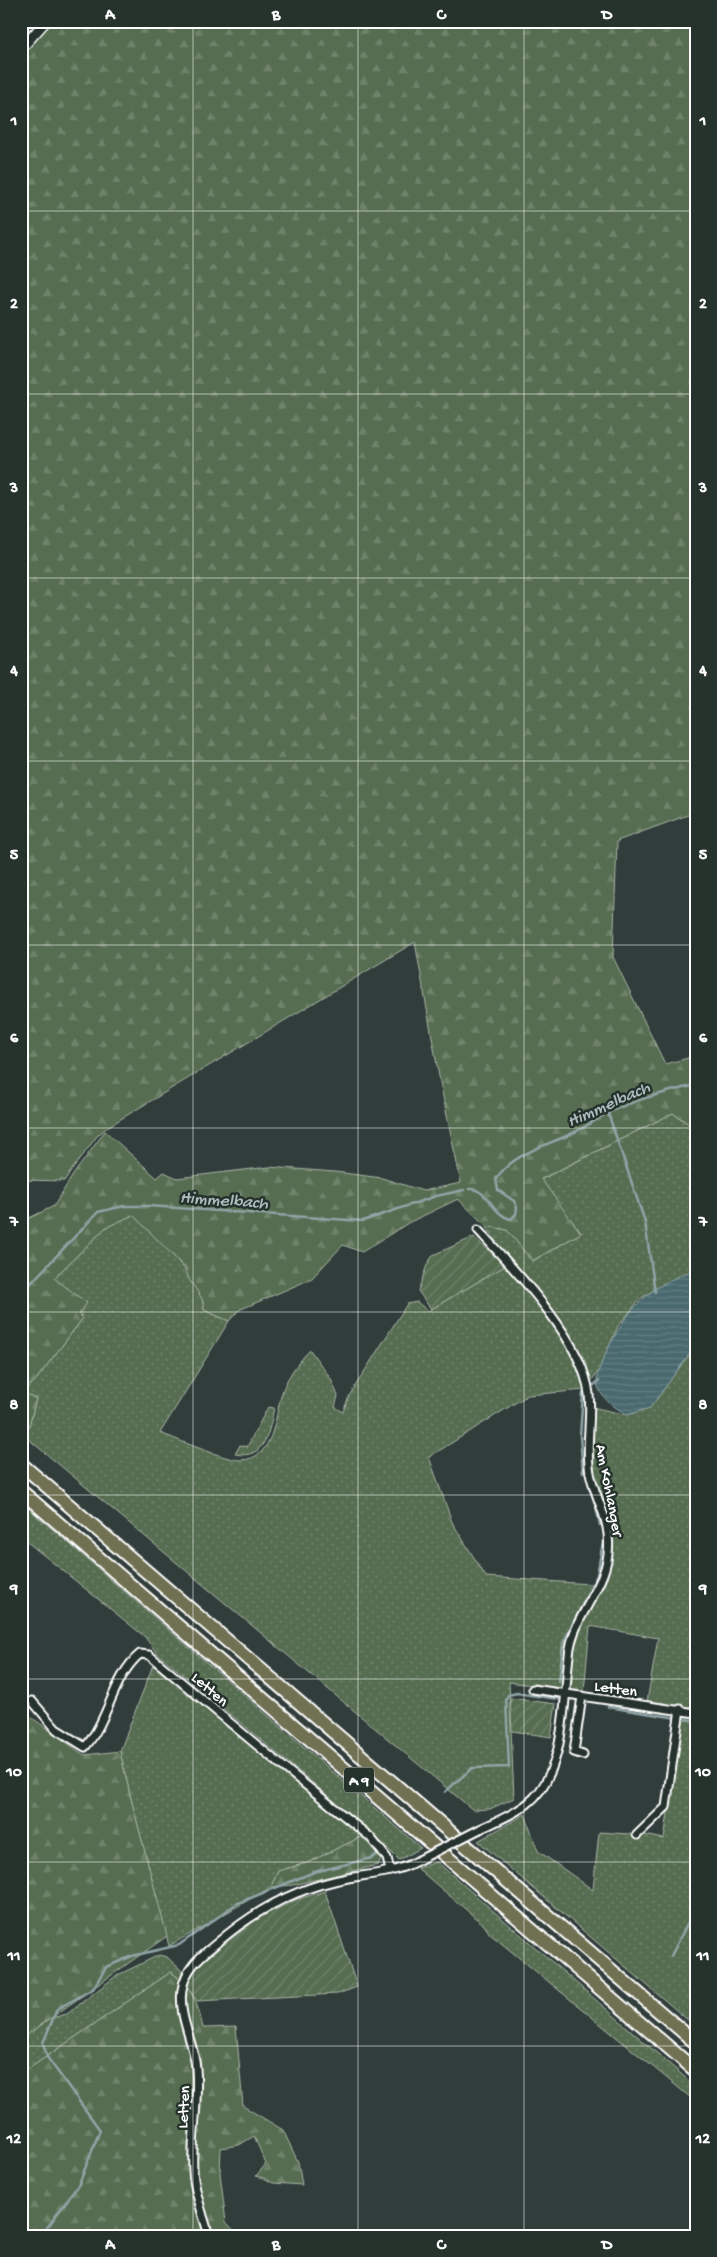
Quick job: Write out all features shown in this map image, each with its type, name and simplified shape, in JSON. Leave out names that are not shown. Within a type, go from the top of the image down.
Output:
[{"type":"highway","name":"A 9","points":[[21,1464],[696,2042]]},
{"type":"highway","name":"A 9","points":[[21,1492],[696,2070]]},
{"type":"street","points":[[21,28],[38,21]]},
{"type":"street","points":[[21,49],[46,21]]},
{"type":"street","name":"Am Kohlanger","points":[[478,1230],[516,1270],[572,1347],[585,1374],[589,1393],[588,1457],[591,1475],[605,1516],[608,1553],[602,1580],[572,1639],[565,1694]]},
{"type":"street","name":"Letten","points":[[32,1701],[56,1729],[85,1747],[108,1709],[122,1674],[140,1654],[149,1655],[370,1837],[387,1858],[390,1871]]},
{"type":"street","points":[[533,1689],[565,1694]]},
{"type":"street","name":"Letten","points":[[209,2236],[196,2191],[193,2170],[198,2094],[196,2064],[182,2008],[182,1990],[186,1977],[197,1960],[235,1928],[291,1894],[319,1885],[406,1867],[526,1805],[543,1784],[558,1750],[565,1694],[680,1709],[696,1713]]},
{"type":"street","points":[[582,1696],[574,1752],[583,1755]]},
{"type":"street","points":[[638,1835],[666,1807],[680,1709]]},
{"type":"green space","points":[[21,21],[696,21],[696,815],[688,815],[617,841],[613,957],[665,1064],[696,1056],[696,1129],[673,1113],[541,1179],[581,1233],[532,1261],[507,1230],[486,1226],[458,1199],[408,1223],[362,1252],[343,1245],[311,1279],[239,1310],[229,1321],[204,1310],[202,1299],[189,1280],[186,1269],[133,1215],[105,1228],[54,1278],[87,1303],[79,1314],[83,1318],[35,1381],[22,1392],[36,1399],[26,1437],[21,1433],[21,1222],[54,1206],[73,1175],[105,1131],[157,1178],[164,1172],[177,1178],[269,1167],[382,1178],[423,1191],[461,1183],[440,1082],[415,942],[109,1126],[97,1136],[64,1181],[21,1180]]},
{"type":"green space","points":[[673,1113],[696,1129],[696,1269],[662,1285],[640,1299],[618,1326],[599,1370],[585,1390],[528,1395],[429,1457],[452,1522],[486,1577],[590,1584],[606,1577],[609,1550],[606,1514],[592,1468],[590,1442],[592,1407],[627,1415],[650,1408],[696,1345],[696,2027],[478,1841],[525,1814],[538,1851],[593,1890],[599,1832],[645,1835],[664,1839],[683,1714],[646,1707],[658,1638],[590,1626],[584,1692],[509,1682],[514,1798],[490,1809],[473,1810],[26,1437],[36,1399],[22,1392],[35,1381],[83,1318],[54,1278],[105,1228],[133,1214],[187,1273],[202,1299],[204,1310],[229,1321],[160,1433],[232,1459],[252,1458],[261,1452],[268,1443],[284,1387],[295,1367],[310,1350],[331,1379],[338,1396],[335,1407],[343,1412],[349,1396],[407,1304],[417,1302],[428,1311],[510,1263],[486,1226],[507,1230],[533,1261],[581,1233],[540,1180]]},
{"type":"green space","points":[[474,1237],[505,1266],[431,1309],[418,1291],[427,1265],[433,1255]]},
{"type":"green space","points":[[268,1407],[274,1408],[268,1434],[260,1448],[253,1453],[245,1455],[235,1454],[240,1445],[247,1447]]},
{"type":"green space","points":[[21,1502],[421,1848],[399,1860],[369,1830],[157,1653],[144,1636],[21,1537]]},
{"type":"green space","points":[[153,1665],[363,1836],[307,1863],[278,1871],[271,1887],[169,1946],[120,1751]]},
{"type":"green space","points":[[510,1698],[556,1704],[551,1737],[512,1731]]},
{"type":"green space","points":[[21,1710],[84,1755],[120,1751],[167,1936],[21,2039]]},
{"type":"green space","points":[[363,1836],[382,1857],[378,1865],[293,1885],[271,1887],[278,1871],[307,1863]]},
{"type":"green space","points":[[437,1862],[696,2087],[696,2102],[490,1934],[484,1925],[417,1868]]},
{"type":"green space","points":[[325,1891],[357,1987],[338,1994],[197,2001],[186,1985],[199,1964],[258,1918],[298,1899]]},
{"type":"green space","points":[[159,1955],[167,1957],[182,1971],[180,1979],[171,1972],[21,2074],[21,2039],[51,2018],[67,2014],[116,1976]]},
{"type":"green space","points":[[171,1972],[193,1997],[199,2010],[203,2028],[236,2027],[243,2106],[283,2130],[298,2162],[302,2185],[273,2183],[256,2176],[266,2164],[254,2136],[239,2145],[221,2148],[220,2173],[226,2222],[239,2236],[21,2236],[21,2074]]},
{"type":"water","points":[[696,1269],[696,1345],[650,1408],[627,1415],[608,1402],[598,1388],[598,1374],[606,1353],[622,1323],[641,1300],[665,1283]]},
{"type":"waterway","name":"Himmelbach","points":[[469,1189],[481,1192],[499,1213],[511,1219],[516,1214],[517,1207],[514,1201],[498,1190],[496,1179],[511,1163],[530,1152],[576,1132],[619,1108],[651,1096],[696,1085]]},
{"type":"waterway","points":[[608,1113],[645,1222],[655,1292]]},
{"type":"waterway","name":"Himmelbach","points":[[21,1304],[31,1283],[98,1212],[124,1206],[149,1206],[363,1221],[436,1196],[464,1190]]},
{"type":"waterway","points":[[594,1385],[599,1381]]},
{"type":"waterway","points":[[583,1393],[580,1436],[583,1472]]},
{"type":"waterway","points":[[589,1487],[595,1502],[600,1525]]},
{"type":"waterway","points":[[559,1682],[563,1643],[597,1575],[603,1542]]},
{"type":"waterway","points":[[445,1792],[472,1768],[509,1767],[506,1699],[508,1695],[517,1693],[558,1699]]},
{"type":"waterway","points":[[608,1707],[696,1721]]},
{"type":"waterway","points":[[41,2236],[79,2184],[100,2130],[47,2057],[43,2043],[57,2009],[93,1989],[106,1967],[132,1956],[179,1945],[236,1904],[314,1872],[372,1858],[377,1854]]},
{"type":"waterway","points":[[671,1956],[693,1912],[696,1898]]}]
